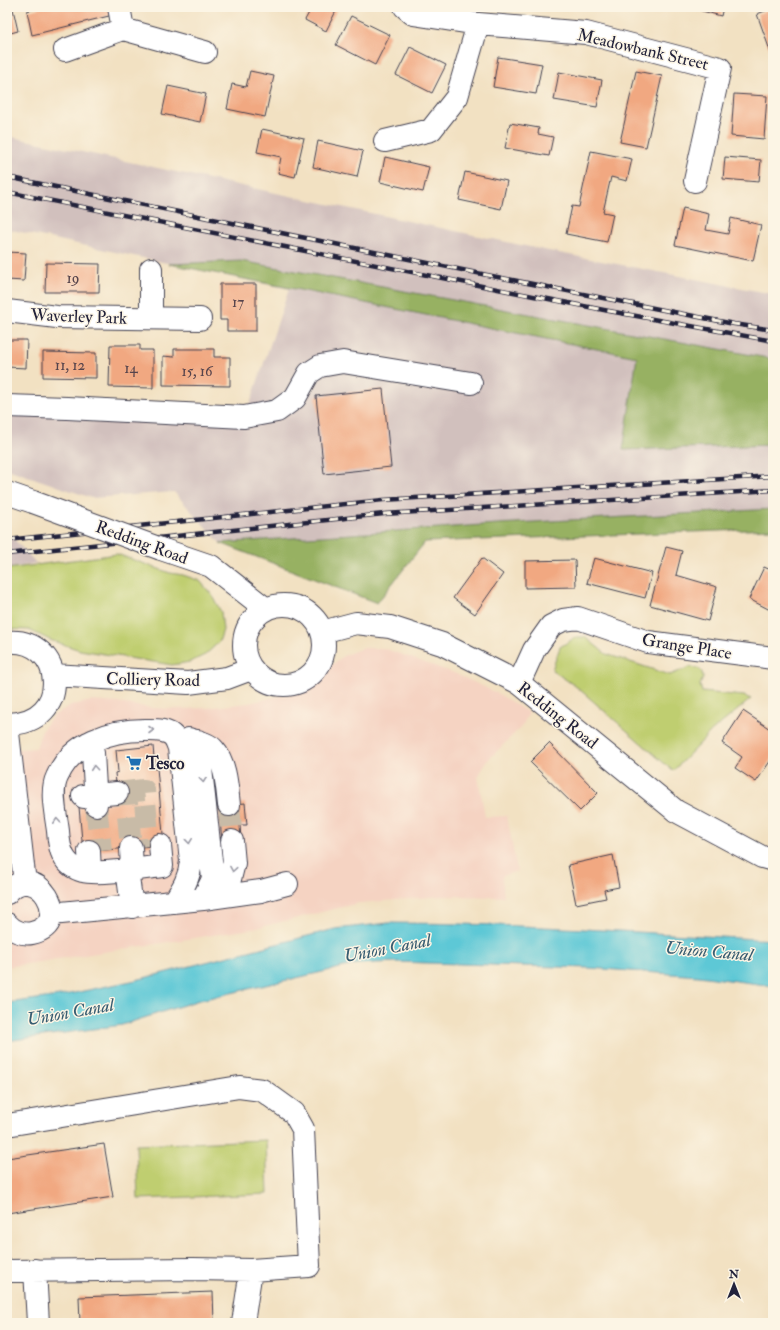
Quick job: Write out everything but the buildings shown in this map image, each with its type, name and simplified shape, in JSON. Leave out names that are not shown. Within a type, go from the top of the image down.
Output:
[{"type":"street","points":[[119,7],[123,29]]},
{"type":"street","name":"Meadowbank Street","points":[[405,7],[413,14],[478,24],[586,33],[720,68],[695,180]]},
{"type":"street","points":[[385,141],[431,130],[457,98],[478,24]]},
{"type":"street","points":[[66,50],[123,29],[205,52]]},
{"type":"street","name":"Waverley Park","points":[[151,269],[151,318]]},
{"type":"street","name":"Waverley Park","points":[[7,311],[57,317],[200,319]]},
{"type":"street","points":[[7,406],[244,417],[277,411],[295,398],[309,373],[320,366],[343,362],[471,383]]},
{"type":"street","name":"Redding Road","points":[[7,493],[211,566],[266,609]]},
{"type":"street","points":[[279,605],[293,606],[305,611],[316,620],[322,632],[324,645],[322,657],[317,668],[308,678],[296,683],[278,684],[260,678],[251,669],[245,656],[244,642],[247,629],[255,617],[266,609],[279,605]]},
{"type":"street","name":"Grange Place","points":[[519,683],[534,650],[551,626],[563,620],[578,618],[648,642],[773,658]]},
{"type":"street","name":"Redding Road","points":[[322,632],[356,623],[390,627],[442,644],[519,683],[676,811],[762,857],[773,860]]},
{"type":"street","points":[[7,642],[23,643],[35,648],[46,657],[52,669],[54,683],[52,698],[45,710],[34,719],[22,723],[7,724],[16,888],[34,884],[41,888],[47,894],[51,902],[51,914],[44,926],[30,933],[15,931],[7,924]]},
{"type":"street","name":"Colliery Road","points":[[53,675],[188,683],[227,678],[251,669]]},
{"type":"street","points":[[132,907],[128,859],[76,869],[64,859],[59,845],[54,784],[64,764],[77,750],[112,732],[135,730],[160,730],[173,736],[198,741],[214,749],[221,761],[229,805]]},
{"type":"street","points":[[173,736],[179,748],[191,861],[190,873],[174,902]]},
{"type":"street","points":[[198,741],[213,879],[203,899]]},
{"type":"street","points":[[88,743],[93,753],[101,799]]},
{"type":"street","points":[[226,895],[234,863],[232,841]]},
{"type":"street","points":[[51,914],[203,899],[260,891],[288,884]]},
{"type":"street","points":[[7,1125],[238,1087],[262,1090],[294,1113],[303,1129],[309,1266],[251,1270],[7,1271]]},
{"type":"street","points":[[35,1270],[38,1323]]},
{"type":"street","points":[[243,1323],[251,1270]]},
{"type":"shaded area","points":[[7,136],[549,251],[773,294],[773,529],[425,542],[377,603],[220,543],[174,492],[92,498],[7,469],[7,402],[249,407],[289,289],[7,229]]},
{"type":"shaded area","points":[[7,532],[25,551],[36,563],[7,569]]},
{"type":"shaded area","points":[[363,648],[383,648],[454,673],[497,693],[529,713],[522,726],[487,761],[478,777],[485,817],[507,816],[517,871],[502,876],[504,897],[444,896],[359,903],[252,929],[7,967],[7,750],[36,748],[42,730],[53,716],[71,705],[92,701],[152,708],[177,709],[206,708],[249,703],[305,690],[318,680],[330,666],[345,655]]},
{"type":"green space","points":[[241,261],[773,359],[773,445],[623,450],[637,357],[169,264]]},
{"type":"green space","points":[[773,509],[773,529],[425,542],[377,603],[220,543],[497,524]]},
{"type":"green space","points":[[117,554],[170,573],[183,575],[200,581],[212,595],[221,612],[223,630],[219,642],[205,655],[190,662],[172,665],[80,650],[50,640],[29,630],[7,629],[7,569]]},
{"type":"green space","points":[[576,637],[585,637],[606,654],[670,675],[690,667],[698,668],[702,672],[703,678],[700,685],[702,692],[744,696],[751,699],[712,731],[673,771],[578,688],[552,670],[560,647]]},
{"type":"green space","points":[[266,1140],[268,1194],[138,1199],[136,1145]]},
{"type":"water","name":"Union Canal","points":[[389,923],[437,923],[533,927],[773,940],[773,986],[699,976],[589,968],[396,962],[357,964],[196,1001],[122,1025],[7,1041],[7,1003],[60,996],[136,980],[335,929]]},
{"type":"tunnel","points":[[126,792],[144,790],[149,846]]},
{"type":"tunnel","points":[[117,793],[126,792],[131,848]]},
{"type":"tunnel","points":[[96,805],[101,851]]},
{"type":"tunnel","points":[[229,805],[232,841]]},
{"type":"railway","points":[[7,177],[482,274],[734,324],[773,330]]},
{"type":"railway","points":[[7,192],[609,311],[773,341]]},
{"type":"railway","points":[[7,540],[383,500],[773,476]]},
{"type":"railway","points":[[7,554],[384,514],[773,490]]},
{"type":"place","name":"Tesco","points":[[134,763]]}]
